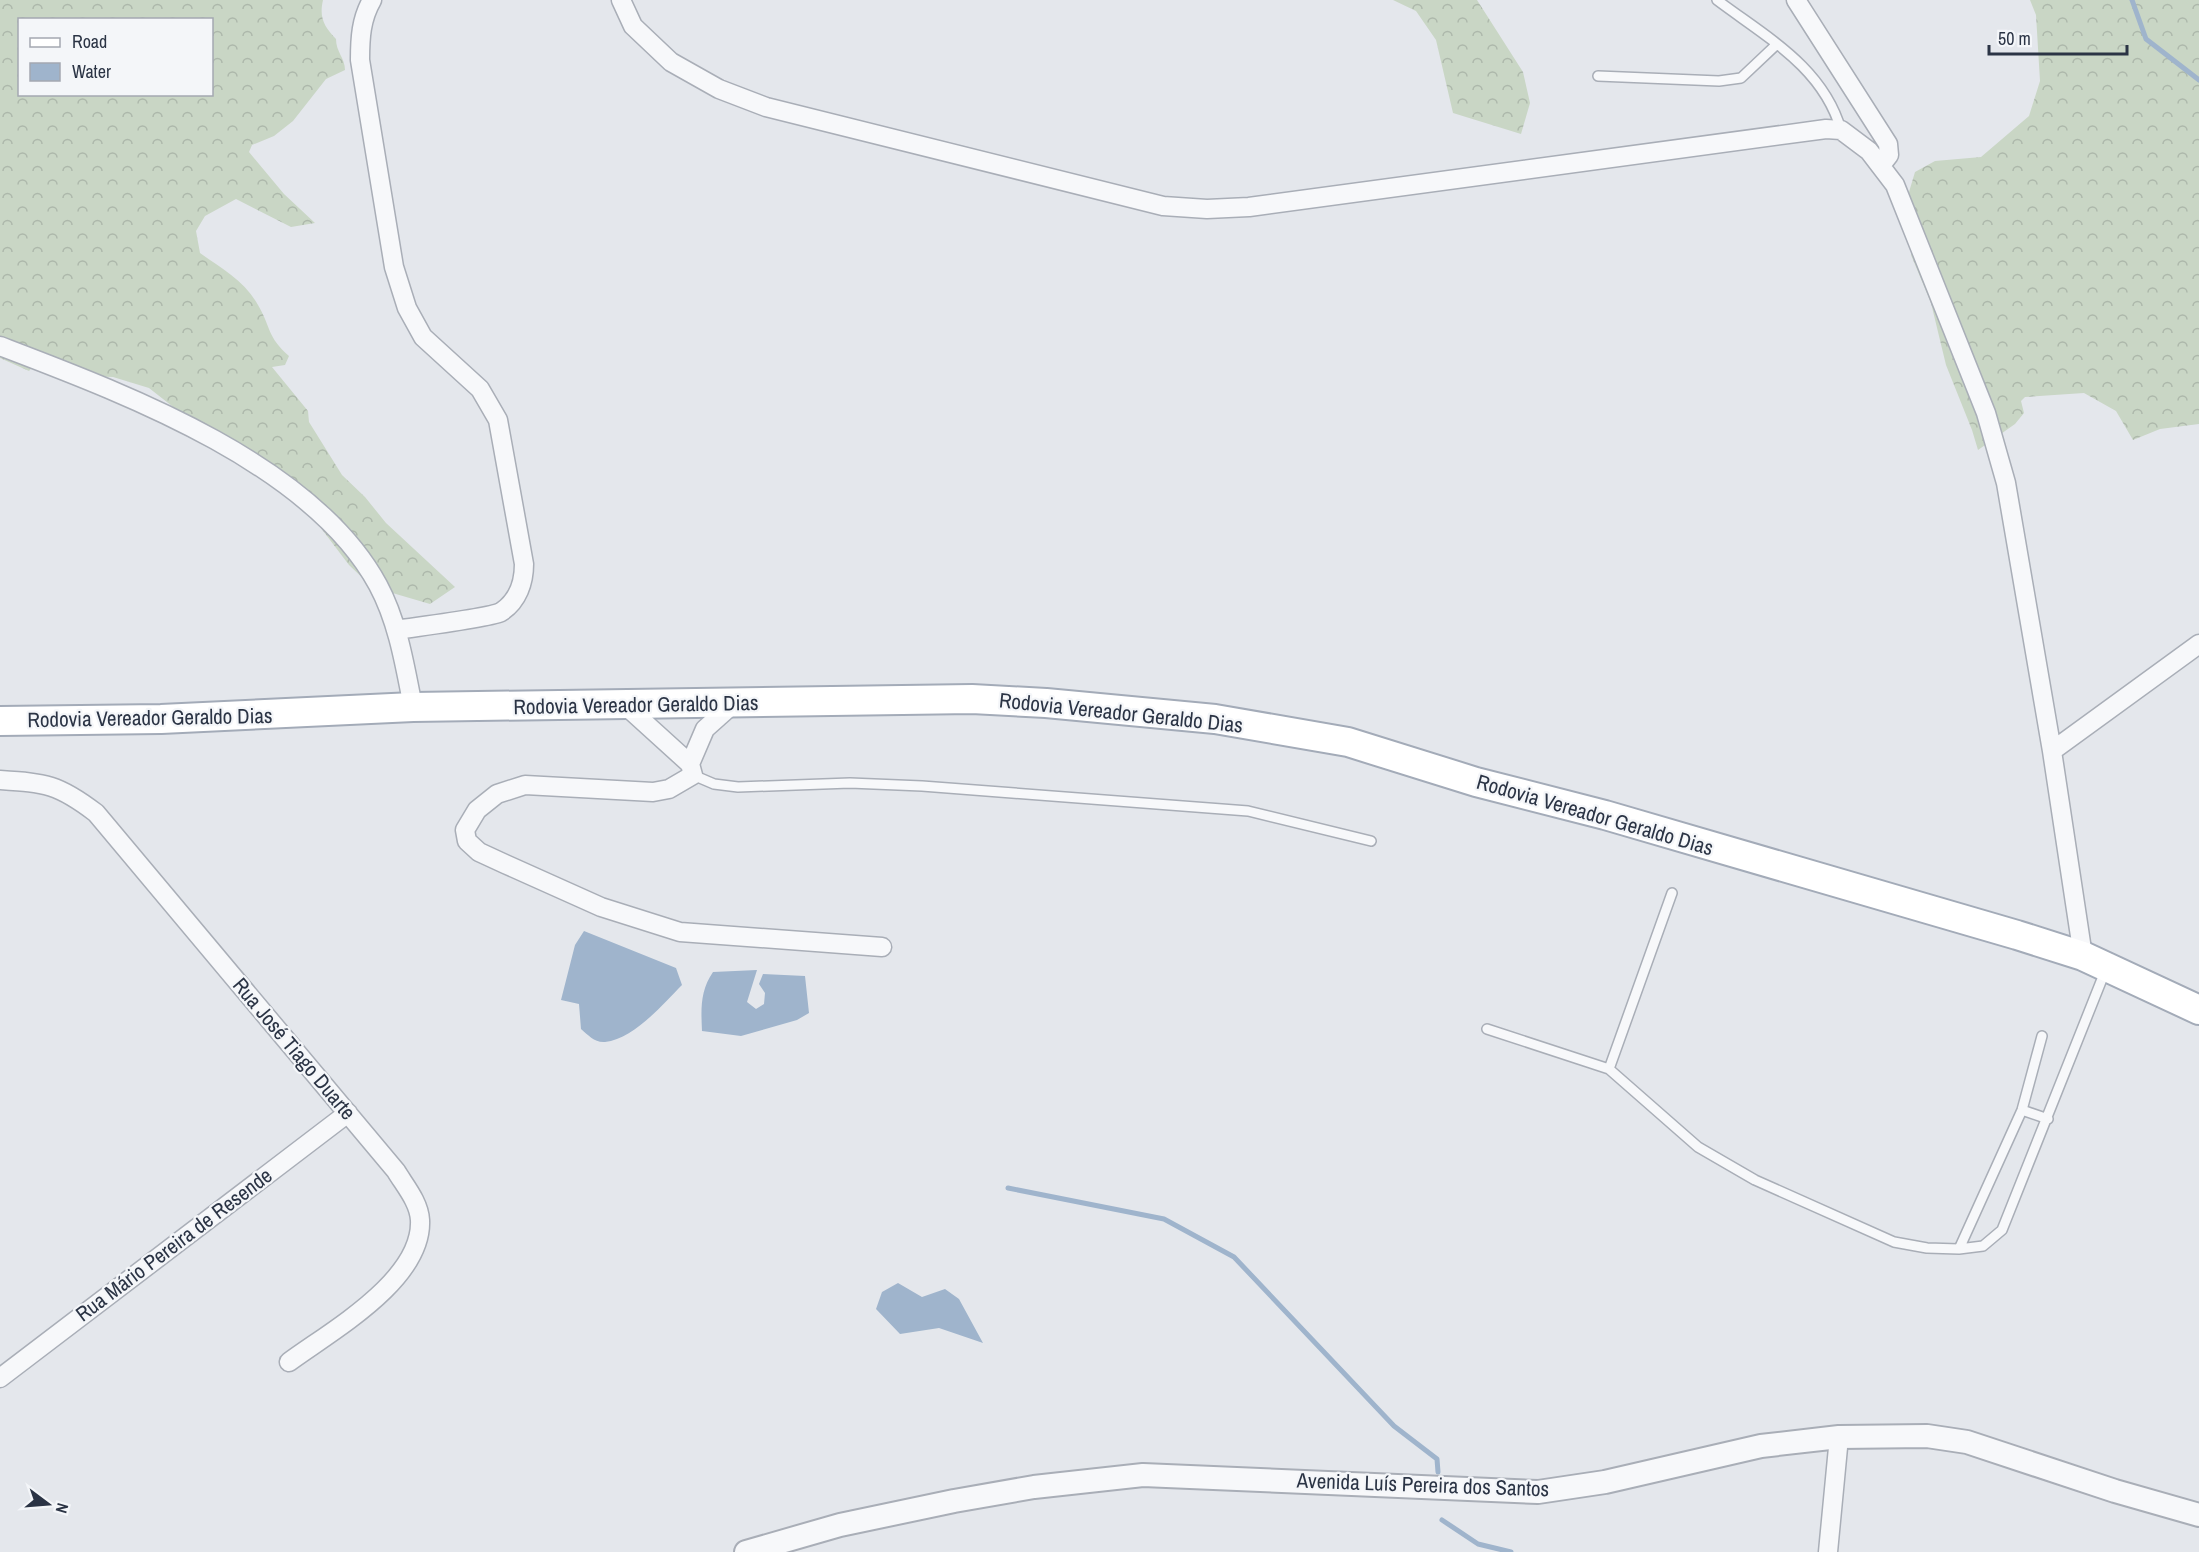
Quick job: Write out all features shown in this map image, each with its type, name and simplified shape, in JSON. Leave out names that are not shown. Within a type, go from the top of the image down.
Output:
[{"type":"main road","name":"Rodovia Vereador Geraldo Dias","points":[[0,721],[161,719],[413,707],[972,699],[1047,703],[1215,719],[1348,742],[1476,782],[1605,815],[1892,898],[2095,961],[2199,1010]]},
{"type":"street","points":[[372,0],[365,12],[360,37],[360,60],[394,267],[407,309],[423,337],[480,389],[498,420],[513,492],[524,564],[524,581],[517,595],[501,612],[396,630]]},
{"type":"street","points":[[621,0],[633,26],[670,62],[719,89],[766,107],[1163,206],[1207,209],[1249,207],[1814,130],[1841,130],[1882,165],[1895,185],[1986,413],[2006,483],[2052,751],[2095,961]]},
{"type":"street","points":[[1796,0],[1888,144],[1889,155],[1882,165]]},
{"type":"street","points":[[0,346],[100,385],[206,437],[285,484],[340,531],[361,557],[379,586],[396,630],[413,707]]},
{"type":"street","points":[[2052,751],[2199,644]]},
{"type":"street","points":[[733,704],[705,729],[691,769],[669,789],[653,792],[525,785],[497,794],[477,810],[470,819],[465,836],[467,841],[479,852],[601,907],[680,932],[882,947]]},
{"type":"street","points":[[626,705],[691,769]]},
{"type":"street","name":"Rua José Tiago Duarte","points":[[0,780],[44,783],[68,792],[96,813],[396,1171],[415,1201],[420,1219],[419,1238],[409,1258],[382,1295],[290,1362]]},
{"type":"street","name":"Rua Mário Pereira de Resende","points":[[0,1378],[348,1113]]},
{"type":"street","name":"Avenida Luís Pereira dos Santos","points":[[746,1552],[840,1525],[954,1501],[1034,1487],[1143,1475],[1538,1492],[1605,1482],[1761,1446],[1839,1437],[1927,1436],[1967,1442],[2115,1491],[2199,1515]]},
{"type":"street","points":[[1832,1552],[1839,1437]]},
{"type":"lane","points":[[1717,0],[1807,68],[1825,90],[1841,130]]},
{"type":"lane","points":[[1598,76],[1719,81],[1741,78],[1777,44]]},
{"type":"lane","points":[[691,769],[714,784],[738,787],[850,783],[922,786],[1248,811],[1371,841]]},
{"type":"lane","points":[[1610,1069],[1672,893]]},
{"type":"lane","points":[[1487,1029],[1610,1069],[1698,1147],[1755,1180],[1894,1242],[1927,1248],[1959,1249],[1983,1246],[2002,1230],[2048,1119],[2095,961]]},
{"type":"lane","points":[[1959,1249],[2022,1110],[2042,1036]]},
{"type":"lane","points":[[2022,1110],[2048,1119]]},
{"type":"green space","points":[[0,0],[323,0],[324,21],[336,39],[345,70],[326,79],[293,121],[274,136],[252,145],[249,152],[284,194],[315,223],[291,227],[236,199],[205,216],[196,231],[200,253],[232,276],[253,296],[273,337],[289,356],[285,365],[272,367],[308,411],[309,422],[342,475],[365,497],[386,523],[455,587],[430,604],[372,587],[349,565],[311,515],[149,388],[113,377],[59,375],[42,356],[29,371],[0,358]]},
{"type":"green space","points":[[1393,0],[1477,0],[1523,72],[1530,103],[1521,134],[1453,113],[1436,40],[1416,11]]},
{"type":"green space","points":[[2030,0],[2199,0],[2199,424],[2160,429],[2133,440],[2116,411],[2084,393],[2025,397],[2021,401],[2024,413],[2015,424],[1978,450],[1946,365],[1931,303],[1911,255],[1914,243],[1909,192],[1915,172],[1935,161],[1981,157],[2029,116],[2040,81],[2036,15]]},
{"type":"water","points":[[584,931],[676,968],[682,985],[637,1028],[605,1042],[592,1038],[581,1029],[579,1004],[561,1000],[575,945]]},
{"type":"water","points":[[757,970],[747,1002],[756,1009],[764,1004],[765,993],[759,984],[763,974],[805,976],[809,1013],[797,1020],[741,1036],[702,1031],[704,993],[713,972]]},
{"type":"water","points":[[898,1283],[922,1297],[945,1289],[959,1299],[983,1343],[939,1328],[900,1334],[876,1309],[882,1292]]},
{"type":"waterway","points":[[2132,0],[2146,39],[2199,80]]},
{"type":"waterway","points":[[1008,1188],[1164,1219],[1234,1257],[1394,1426],[1437,1459],[1438,1472]]},
{"type":"waterway","points":[[1442,1520],[1478,1544],[1511,1552]]}]
